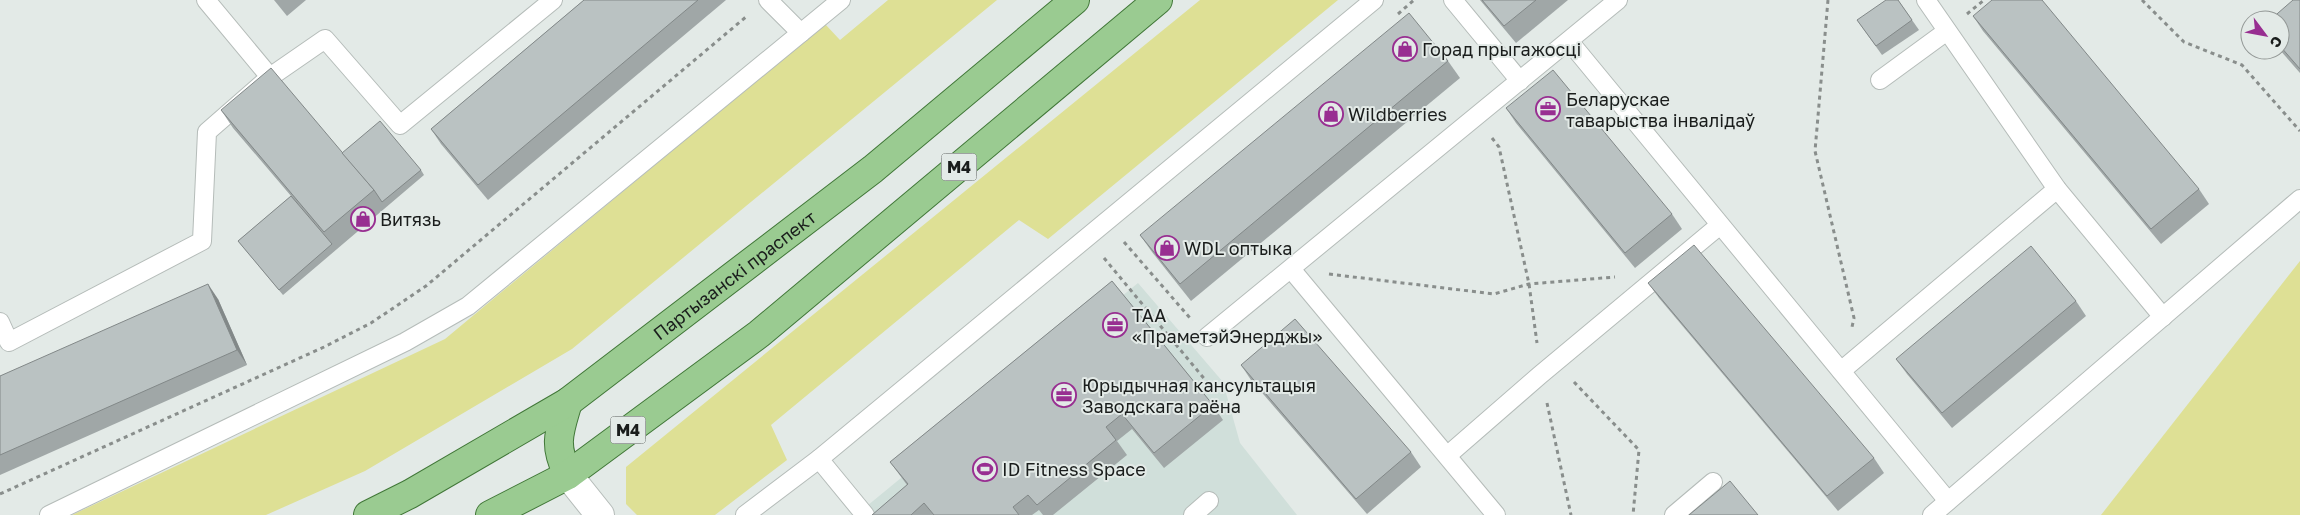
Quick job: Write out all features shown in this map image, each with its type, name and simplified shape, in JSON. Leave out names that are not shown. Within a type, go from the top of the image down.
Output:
[{"type":"main road","name":"Партызанскі праспект","points":[[368,515],[410,494],[568,402],[873,169],[1075,0]]},
{"type":"main road","name":"М4","points":[[490,515],[568,475],[760,334],[1158,0]]},
{"type":"main road","points":[[568,402],[558,436],[560,459],[568,475]]},
{"type":"street","points":[[568,475],[600,515]]},
{"type":"lane","points":[[206,0],[270,77]]},
{"type":"lane","points":[[0,322],[4,345],[202,241],[207,132],[270,77],[325,39],[400,125],[553,0]]},
{"type":"lane","points":[[768,0],[801,33]]},
{"type":"lane","points":[[49,515],[405,342],[468,306],[841,0]]},
{"type":"lane","points":[[745,515],[819,459],[1374,0]]},
{"type":"lane","points":[[1453,0],[1520,81]]},
{"type":"lane","points":[[1207,337],[1618,0]]},
{"type":"lane","points":[[1926,0],[2057,189],[2163,317]]},
{"type":"lane","points":[[1880,80],[1946,31]]},
{"type":"lane","points":[[1569,41],[1948,501]]},
{"type":"lane","points":[[1841,371],[2057,189]]},
{"type":"lane","points":[[1932,515],[2300,199]]},
{"type":"lane","points":[[1448,456],[1540,375],[1720,225]]},
{"type":"lane","points":[[1291,269],[1496,515]]},
{"type":"lane","points":[[819,459],[865,515]]},
{"type":"lane","points":[[1674,515],[1713,482]]},
{"type":"lane","points":[[1193,515],[1209,501]]},
{"type":"path","points":[[1828,0],[1815,151],[1854,318],[1841,371]]},
{"type":"path","points":[[2142,0],[2184,42],[2242,65],[2300,131]]},
{"type":"path","points":[[0,494],[200,405],[371,323],[426,286],[752,13]]},
{"type":"path","points":[[1478,116],[1499,147],[1529,284],[1540,375],[1571,515]]},
{"type":"path","points":[[1124,241],[1207,337]]},
{"type":"path","points":[[1104,258],[1207,382]]},
{"type":"path","points":[[1291,269],[1494,294],[1529,284],[1663,274]]},
{"type":"path","points":[[1536,342],[1639,450],[1633,515]]},
{"type":"shaded area","points":[[1138,283],[1223,382],[1240,443],[1297,515],[856,515]]},
{"type":"green space","points":[[888,0],[997,0],[572,349],[365,471],[266,515],[72,515],[445,339],[825,24],[840,40]]},
{"type":"green space","points":[[1200,0],[1338,0],[1048,239],[1019,220],[771,425],[787,460],[715,515],[637,515],[626,504],[626,467]]},
{"type":"green space","points":[[2300,261],[2300,515],[2101,515]]},
{"type":"building","points":[[584,0],[698,0],[478,185],[431,129]]},
{"type":"building","points":[[1482,0],[1536,0],[1504,26]]},
{"type":"building","points":[[1886,0],[1898,0],[1912,20],[1876,46],[1857,20]]},
{"type":"building","points":[[1992,0],[2042,0],[2199,189],[2151,229],[1973,16]]},
{"type":"building","points":[[2293,0],[2300,0],[2300,69],[2290,58],[2290,10],[2282,10]]},
{"type":"building","points":[[1409,13],[1448,61],[1180,284],[1140,235]]},
{"type":"building","points":[[271,68],[374,190],[324,232],[221,110]]},
{"type":"building","points":[[1553,70],[1672,214],[1625,253],[1506,108]]},
{"type":"building","points":[[380,121],[421,170],[382,202],[342,153]]},
{"type":"building","points":[[291,196],[332,244],[279,290],[238,241]]},
{"type":"building","points":[[1694,245],[1874,458],[1827,496],[1648,283]]},
{"type":"building","points":[[2031,246],[2076,301],[1942,413],[1896,359]]},
{"type":"building","points":[[1112,281],[1213,405],[1154,453],[1122,414],[1106,427],[1116,440],[1037,505],[1028,495],[1013,507],[1019,515],[934,515],[924,503],[911,515],[872,515],[908,484],[890,462]]},
{"type":"building","points":[[208,284],[237,350],[0,455],[0,376]]},
{"type":"building","points":[[1295,319],[1411,452],[1356,499],[1241,365]]},
{"type":"building","points":[[1730,481],[1758,515],[1689,515]]},
{"type":"place","name":"Горад прыгажосці","points":[[1405,49]]},
{"type":"place","name":"Беларускае таварыства інвалідаў","points":[[1548,109]]},
{"type":"place","name":"Wildberries","points":[[1331,114]]},
{"type":"place","name":"Витязь","points":[[363,219]]},
{"type":"place","name":"WDL оптыка","points":[[1167,248]]},
{"type":"place","name":"ТАА «ПраметэйЭнерджы»","points":[[1115,325]]},
{"type":"place","name":"Юрыдычная кансультацыя Заводскага раёна","points":[[1064,395]]},
{"type":"place","name":"ID Fitness Space","points":[[985,469]]}]
